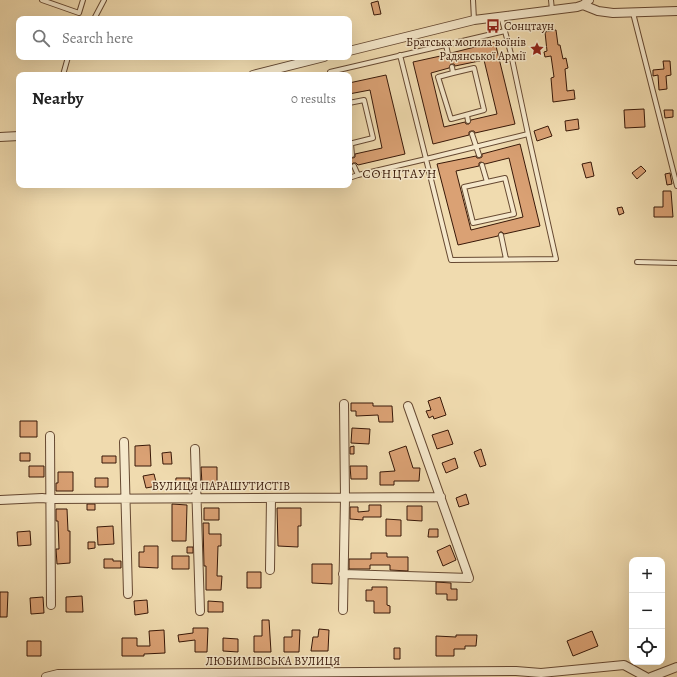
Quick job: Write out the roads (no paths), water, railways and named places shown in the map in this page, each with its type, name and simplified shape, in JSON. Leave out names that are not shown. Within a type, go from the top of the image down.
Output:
[{"type":"street","points":[[352,50],[474,20],[577,7],[586,2],[598,11],[613,13],[677,11]]},
{"type":"street","points":[[265,72],[312,60]]},
{"type":"street","points":[[0,137],[16,136]]},
{"type":"street","points":[[343,610],[345,498],[344,404]]},
{"type":"street","points":[[343,574],[469,578],[408,406]]},
{"type":"street","points":[[50,436],[52,605]]},
{"type":"street","points":[[124,442],[124,498],[128,594]]},
{"type":"street","points":[[195,449],[200,611]]},
{"type":"street","name":"ВУЛИЦЯ ПАРАШУТИСТІВ","points":[[0,500],[42,498],[441,497]]},
{"type":"street","points":[[270,570],[271,498]]},
{"type":"street","name":"ЛЮБИМІВСЬКА ВУЛИЦЯ","points":[[46,677],[58,674],[502,674],[516,671],[541,673],[624,665],[646,677]]},
{"type":"street","points":[[651,677],[677,667]]},
{"type":"lane","points":[[42,0],[79,13]]},
{"type":"lane","points":[[78,16],[83,0]]},
{"type":"lane","points":[[96,16],[104,0]]},
{"type":"lane","points":[[473,0],[474,20]]},
{"type":"lane","points":[[551,0],[552,10]]},
{"type":"lane","points":[[633,12],[677,186]]},
{"type":"lane","points":[[400,55],[452,260],[556,260],[511,54],[501,16]]},
{"type":"lane","points":[[330,72],[505,31]]},
{"type":"lane","points":[[446,44],[448,54]]},
{"type":"lane","points":[[65,72],[68,60]]},
{"type":"lane","points":[[452,67],[453,73]]},
{"type":"lane","points":[[474,68],[484,110],[451,119],[438,77],[453,73],[474,68]]},
{"type":"lane","points":[[352,102],[364,100],[373,138],[352,143]]},
{"type":"lane","points":[[467,115],[468,121]]},
{"type":"lane","points":[[472,134],[479,155]]},
{"type":"lane","points":[[352,177],[528,134]]},
{"type":"lane","points":[[482,165],[487,182]]},
{"type":"lane","points":[[354,166],[358,175]]},
{"type":"lane","points":[[505,178],[514,214],[473,223],[464,187],[487,182],[505,178]]},
{"type":"lane","points":[[494,219],[497,224]]},
{"type":"lane","points":[[501,235],[506,259]]},
{"type":"lane","points":[[637,262],[677,263]]},
{"type":"place","name":"Сонцтаун","points":[[493,26]]},
{"type":"place","name":"Братська могила воїнів Радянської Армії","points":[[537,49]]},
{"type":"district","name":"СОНЦТАУН","points":[[400,173]]}]
